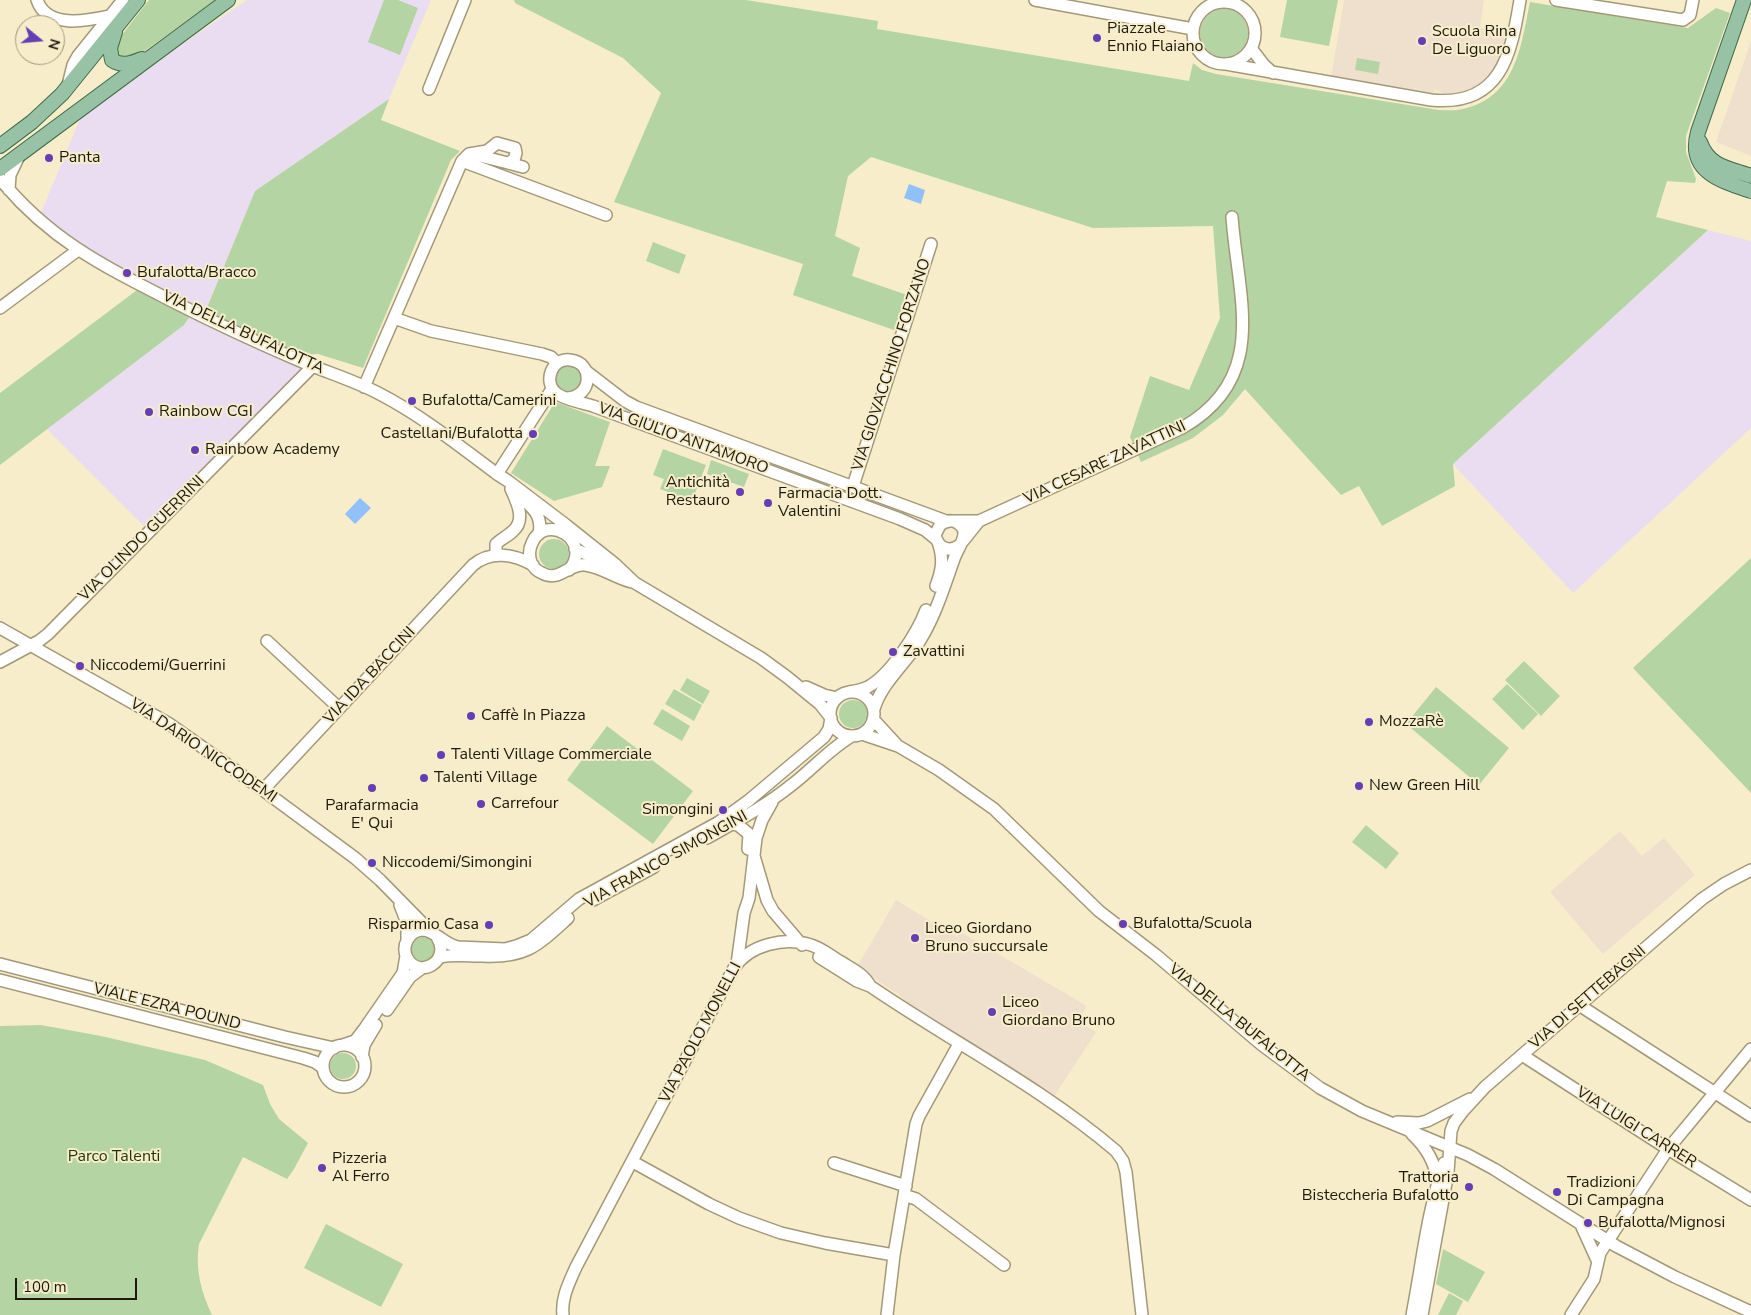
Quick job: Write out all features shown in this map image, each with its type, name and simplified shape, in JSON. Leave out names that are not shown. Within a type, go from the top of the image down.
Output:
[{"type":"main road","points":[[0,146],[32,122],[67,89],[125,6],[138,0]]},
{"type":"main road","points":[[0,169],[228,0]]},
{"type":"main road","points":[[1744,0],[1698,132],[1696,148],[1700,164],[1705,170],[1720,180],[1751,191]]},
{"type":"main road","points":[[125,6],[111,43],[110,54],[114,62],[125,64],[134,62],[174,39]]},
{"type":"main road","points":[[1698,132],[1704,152],[1708,157],[1722,165],[1751,176]]},
{"type":"street","points":[[37,0],[45,12],[63,20],[76,21],[109,16]]},
{"type":"street","points":[[429,89],[465,0]]},
{"type":"street","points":[[1035,0],[1193,29]]},
{"type":"street","points":[[1226,64],[1240,59],[1251,48],[1254,39],[1253,21],[1240,3],[1225,2],[1207,6],[1196,20],[1193,38],[1196,47],[1208,60],[1226,64],[1273,73],[1431,100],[1461,99],[1489,86],[1500,71],[1512,44],[1520,0]]},
{"type":"street","points":[[1556,0],[1684,20],[1690,16],[1693,0]]},
{"type":"street","points":[[67,89],[73,65],[91,39],[109,16],[125,6]]},
{"type":"street","points":[[76,21],[88,28],[91,39]]},
{"type":"street","points":[[1251,48],[1273,73]]},
{"type":"street","points":[[364,387],[462,161],[472,154],[487,151],[497,142],[520,147],[515,158],[508,163]]},
{"type":"street","points":[[9,190],[10,175],[20,154]]},
{"type":"street","points":[[472,154],[523,167]]},
{"type":"street","points":[[462,161],[606,215]]},
{"type":"street","name":"VIA DELLA BUFALOTTA","points":[[0,179],[43,223],[78,250],[203,317],[389,399],[431,425],[540,505],[623,571],[635,583]]},
{"type":"street","name":"VIA CESARE ZAVATTINI","points":[[873,714],[878,696],[911,653],[927,628],[962,543],[979,522],[1182,428],[1198,418],[1220,398],[1235,373],[1243,333],[1232,217]]},
{"type":"street","name":"VIA GIOVACCHINO FORZANO","points":[[853,486],[932,244]]},
{"type":"street","points":[[0,308],[78,250]]},
{"type":"street","points":[[394,318],[431,331],[542,354],[558,364],[552,369],[550,376],[553,390],[497,474]]},
{"type":"street","name":"VIA GIULIO ANTAMORO","points":[[558,364],[565,360],[573,360],[582,365],[586,371],[625,401],[636,407],[950,521]]},
{"type":"street","name":"VIA OLINDO GUERRINI","points":[[0,662],[42,638],[57,625],[314,366]]},
{"type":"street","name":"VIA GIULIO ANTAMORO","points":[[567,398],[575,397],[584,390],[588,380],[586,371]]},
{"type":"street","name":"VIA GIULIO ANTAMORO","points":[[553,390],[558,395],[900,519],[925,530],[937,540]]},
{"type":"street","name":"VIA DELLA BUFALOTTA","points":[[497,474],[537,512],[541,522],[539,534]]},
{"type":"street","points":[[511,489],[518,506],[519,520],[514,530],[496,544],[496,555],[517,558],[533,564]]},
{"type":"street","name":"VIA DELLA BUFALOTTA","points":[[540,505],[562,532],[570,538],[576,549],[623,571]]},
{"type":"street","points":[[849,692],[857,692],[865,696],[871,703],[873,714],[869,728],[857,735],[838,731],[831,718],[831,707],[838,698],[849,692],[863,689],[878,680],[898,657],[919,626],[942,569],[942,557],[937,540],[937,529],[941,523],[950,521],[962,528],[964,534],[962,543],[954,549],[943,548],[937,540]]},
{"type":"street","name":"VIA CESARE ZAVATTINI","points":[[950,521],[979,522]]},
{"type":"street","points":[[533,564],[530,549],[533,540],[539,534],[548,530],[562,532]]},
{"type":"street","points":[[569,570],[574,561],[576,549]]},
{"type":"street","name":"VIA IDA BACCINI","points":[[263,790],[477,562],[496,555]]},
{"type":"street","name":"VIA DELLA BUFALOTTA","points":[[533,564],[540,572],[549,576],[556,576],[577,565],[595,566],[635,583],[761,658],[820,704],[831,718]]},
{"type":"street","name":"VIA DARIO NICCODEMI","points":[[0,628],[168,723],[339,845],[380,880],[434,934]]},
{"type":"street","points":[[267,641],[339,708]]},
{"type":"street","name":"VIA DELLA BUFALOTTA","points":[[787,677],[819,693],[838,698]]},
{"type":"street","name":"VIA DELLA BUFALOTTA","points":[[873,714],[898,746]]},
{"type":"street","name":"VIA FRANCO SIMONGINI","points":[[434,934],[454,946],[484,949],[505,949],[528,941],[579,899],[719,822],[748,801],[824,737],[829,729],[831,718]]},
{"type":"street","name":"VIA DELLA BUFALOTTA","points":[[857,735],[898,746],[939,770],[994,809],[1099,911],[1156,955],[1240,1027],[1320,1088],[1346,1103],[1483,1163],[1608,1242],[1666,1273],[1750,1310]]},
{"type":"street","name":"VIA FRANCO SIMONGINI","points":[[440,957],[452,955],[499,957],[523,952],[546,938],[582,906],[751,813],[806,774],[838,746],[857,735]]},
{"type":"street","points":[[744,913],[742,899],[751,813],[755,802],[775,786],[790,767],[806,774]]},
{"type":"street","points":[[737,964],[760,825],[774,798]]},
{"type":"street","points":[[732,824],[749,834]]},
{"type":"street","points":[[754,856],[767,900],[773,911],[798,942],[853,979],[870,986],[1055,1104],[1121,1156],[1127,1179],[1142,1315]]},
{"type":"street","name":"VIA DI SETTEBAGNI","points":[[1450,1147],[1451,1131],[1454,1123],[1478,1094],[1709,894],[1732,879],[1751,870]]},
{"type":"street","name":"VIA DARIO NICCODEMI","points":[[393,893],[406,918],[408,928],[407,940]]},
{"type":"street","points":[[425,930],[434,934],[441,945],[440,957],[433,965],[422,968],[410,977],[367,1038],[363,1048],[363,1072],[359,1080],[351,1086],[332,1084],[322,1067],[326,1054],[337,1047],[354,1042],[361,1034],[402,974],[407,940],[416,932],[425,930]]},
{"type":"street","name":"VIA PAOLO MONELLI","points":[[563,1315],[563,1301],[570,1281],[737,964],[745,955],[758,948],[782,942],[798,942]]},
{"type":"street","points":[[406,956],[413,965],[422,968]]},
{"type":"street","name":"VIALE EZRA POUND","points":[[0,964],[246,1027],[337,1047]]},
{"type":"street","name":"VIALE EZRA POUND","points":[[0,980],[309,1059],[322,1067]]},
{"type":"street","points":[[101,1006],[105,991]]},
{"type":"street","points":[[1580,1005],[1751,1116]]},
{"type":"street","points":[[242,1042],[246,1027]]},
{"type":"street","points":[[886,1315],[916,1124],[959,1044]]},
{"type":"street","points":[[337,1047],[353,1048],[362,1057]]},
{"type":"street","points":[[1571,1315],[1594,1279],[1597,1260],[1668,1149],[1751,1049]]},
{"type":"street","name":"VIA LUIGI CARRER","points":[[1522,1055],[1751,1200]]},
{"type":"street","points":[[1388,1122],[1419,1123],[1427,1121],[1478,1094]]},
{"type":"street","points":[[1407,1130],[1424,1146],[1429,1154],[1434,1165],[1437,1184]]},
{"type":"street","points":[[1412,1315],[1437,1184],[1450,1147]]},
{"type":"street","points":[[1422,1315],[1448,1172],[1450,1147]]},
{"type":"street","points":[[632,1162],[709,1204],[781,1233],[894,1255]]},
{"type":"street","points":[[834,1163],[905,1191],[1004,1265]]},
{"type":"street","points":[[1582,1226],[1597,1260]]},
{"type":"shaded area","points":[[247,0],[431,0],[389,99],[255,191],[204,314],[98,259],[40,215],[80,119],[184,43]]},
{"type":"shaded area","name":"Scuola Rina De Liguoro","points":[[1344,0],[1484,0],[1480,28],[1509,33],[1504,50],[1493,73],[1476,87],[1453,94],[1442,94],[1440,91],[1434,90],[1433,93],[1331,77]]},
{"type":"shaded area","points":[[1751,41],[1751,156],[1716,142]]},
{"type":"shaded area","points":[[1708,230],[1751,241],[1751,428],[1573,593],[1453,464]]},
{"type":"shaded area","points":[[192,313],[309,366],[149,531],[47,429],[184,325]]},
{"type":"shaded area","points":[[1620,831],[1642,856],[1664,838],[1695,875],[1603,954],[1550,892]]},
{"type":"shaded area","points":[[896,900],[957,937],[961,932],[1087,1006],[1078,1021],[1096,1032],[1055,1095],[914,1009],[899,995],[857,967]]},
{"type":"green space","points":[[149,0],[215,0],[131,61],[117,60],[114,45]]},
{"type":"green space","points":[[384,0],[398,0],[418,8],[400,55],[368,42]]},
{"type":"green space","points":[[514,0],[746,0],[878,21],[877,29],[1189,81],[1193,63],[1202,70],[1216,74],[1439,110],[1463,109],[1481,103],[1495,93],[1513,68],[1519,52],[1530,2],[1688,28],[1716,8],[1730,13],[1686,136],[1686,152],[1696,179],[1695,183],[1667,181],[1656,217],[1708,230],[1453,464],[1455,486],[1382,526],[1359,486],[1341,495],[1245,389],[1223,415],[1193,438],[1141,462],[1130,437],[1150,376],[1189,390],[1220,318],[1213,226],[1093,228],[871,157],[848,176],[835,236],[860,248],[852,276],[907,295],[894,330],[793,295],[803,264],[614,202],[661,93],[623,58],[515,3]]},
{"type":"green space","points":[[1287,0],[1338,0],[1329,46],[1280,37]]},
{"type":"green space","points":[[1219,9],[1229,9],[1238,13],[1244,19],[1247,24],[1247,42],[1238,53],[1229,57],[1219,57],[1210,53],[1204,47],[1200,38],[1200,28],[1204,19],[1210,13]]},
{"type":"green space","points":[[1357,58],[1380,62],[1378,74],[1355,70]]},
{"type":"green space","points":[[389,99],[381,120],[460,151],[451,160],[363,368],[318,354],[303,355],[245,330],[206,310],[255,191]]},
{"type":"green space","points":[[653,242],[686,255],[679,274],[646,261]]},
{"type":"green space","points":[[137,290],[190,316],[184,325],[0,465],[0,393]]},
{"type":"green space","points":[[569,365],[579,369],[583,379],[579,389],[569,393],[559,389],[555,379],[559,369]]},
{"type":"green space","points":[[555,402],[610,422],[595,466],[610,466],[602,487],[554,501],[511,473]]},
{"type":"green space","points":[[663,449],[706,465],[692,501],[660,489],[664,479],[653,475]]},
{"type":"green space","points":[[711,460],[749,474],[744,487],[707,474]]},
{"type":"green space","points":[[554,539],[560,540],[568,548],[568,560],[560,568],[554,569],[548,568],[540,560],[539,554],[540,548],[548,540]]},
{"type":"green space","points":[[1751,558],[1751,793],[1633,668]]},
{"type":"green space","points":[[1524,661],[1560,696],[1541,716],[1505,680]]},
{"type":"green space","points":[[687,678],[710,691],[703,704],[680,690]]},
{"type":"green space","points":[[1507,684],[1538,714],[1523,730],[1492,699]]},
{"type":"green space","points":[[1436,687],[1509,748],[1479,785],[1406,724]]},
{"type":"green space","points":[[674,689],[702,705],[694,721],[665,704]]},
{"type":"green space","points":[[853,700],[863,704],[867,714],[863,724],[853,728],[843,724],[839,714],[843,704]]},
{"type":"green space","points":[[662,709],[690,726],[682,741],[653,724]]},
{"type":"green space","points":[[607,726],[693,791],[653,844],[567,780]]},
{"type":"green space","points":[[1366,825],[1399,853],[1386,869],[1352,842]]},
{"type":"green space","points":[[423,937],[432,940],[435,949],[432,958],[423,961],[414,958],[411,949],[414,940]]},
{"type":"green space","name":"Parco Talenti","points":[[41,1025],[101,1036],[205,1060],[263,1085],[270,1104],[279,1119],[308,1143],[287,1179],[243,1157],[199,1244],[198,1271],[205,1298],[212,1315],[0,1315],[0,1026]]},
{"type":"green space","points":[[343,1053],[352,1057],[356,1066],[352,1075],[343,1079],[334,1075],[330,1066],[334,1057]]},
{"type":"green space","points":[[326,1224],[403,1264],[381,1307],[304,1268]]},
{"type":"green space","points":[[1443,1249],[1485,1272],[1468,1302],[1436,1284]]},
{"type":"green space","points":[[1449,1293],[1463,1301],[1456,1315],[1438,1315]]},
{"type":"water","points":[[909,184],[925,190],[921,204],[904,198]]},
{"type":"water","points":[[360,498],[371,508],[355,524],[345,514]]},
{"type":"place","name":"Piazzale Ennio Flaiano","points":[[1097,38]]},
{"type":"place","name":"Scuola Rina De Liguoro","points":[[1422,41]]},
{"type":"place","name":"Panta","points":[[49,158]]},
{"type":"place","name":"Bufalotta/Bracco","points":[[127,273]]},
{"type":"place","name":"Bufalotta/Camerini","points":[[412,401]]},
{"type":"place","name":"Rainbow CGI","points":[[149,412]]},
{"type":"place","name":"Castellani/Bufalotta","points":[[533,434]]},
{"type":"place","name":"Rainbow Academy","points":[[195,450]]},
{"type":"place","name":"Antichità Restauro","points":[[740,492]]},
{"type":"place","name":"Farmacia Dott. Valentini","points":[[768,503]]},
{"type":"place","name":"Zavattini","points":[[893,652]]},
{"type":"place","name":"Niccodemi/Guerrini","points":[[80,666]]},
{"type":"place","name":"Caffè In Piazza","points":[[471,716]]},
{"type":"place","name":"MozzaRè","points":[[1369,722]]},
{"type":"place","name":"Talenti Village Commerciale","points":[[441,755]]},
{"type":"place","name":"Talenti Village","points":[[424,778]]},
{"type":"place","name":"New Green Hill","points":[[1359,786]]},
{"type":"place","name":"Parafarmacia E' Qui","points":[[372,788]]},
{"type":"place","name":"Carrefour","points":[[481,804]]},
{"type":"place","name":"Simongini","points":[[723,810]]},
{"type":"place","name":"Niccodemi/Simongini","points":[[372,863]]},
{"type":"place","name":"Bufalotta/Scuola","points":[[1123,924]]},
{"type":"place","name":"Risparmio Casa","points":[[489,925]]},
{"type":"place","name":"Liceo Giordano Bruno succursale","points":[[915,938]]},
{"type":"place","name":"Liceo Giordano Bruno","points":[[992,1012]]},
{"type":"place","name":"Pizzeria Al Ferro","points":[[322,1168]]},
{"type":"place","name":"Trattoria Bisteccheria Bufalotto","points":[[1469,1187]]},
{"type":"place","name":"Tradizioni Di Campagna","points":[[1557,1192]]},
{"type":"place","name":"Bufalotta/Mignosi","points":[[1588,1223]]}]
